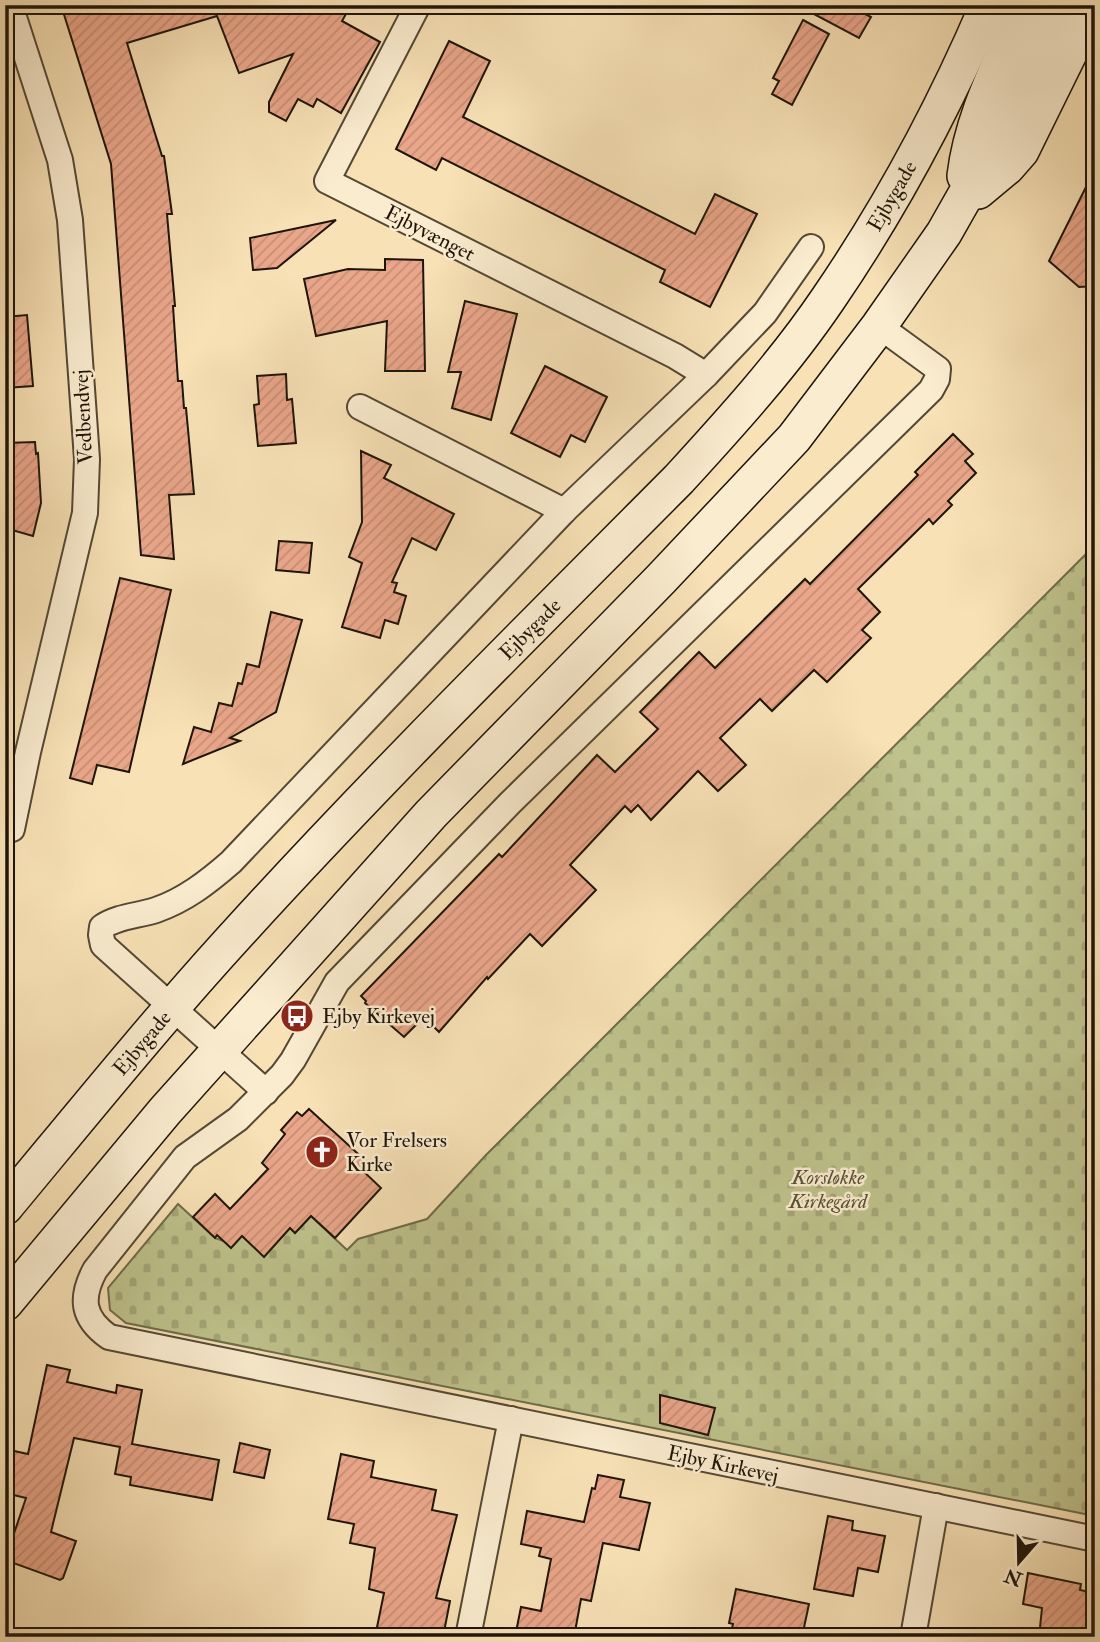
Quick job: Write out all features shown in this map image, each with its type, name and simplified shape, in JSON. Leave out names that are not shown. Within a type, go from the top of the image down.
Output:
[{"type":"main road","name":"Ejbygade","points":[[5,1207],[172,1007],[351,813],[679,480],[729,425],[827,301],[874,227],[925,138],[988,5]]},
{"type":"main road","points":[[961,204],[968,149],[1025,5]]},
{"type":"main road","points":[[5,1303],[219,1050],[431,814],[661,579],[794,438],[879,326],[944,233],[1014,108],[1060,5]]},
{"type":"main road","points":[[961,204],[994,178],[1021,151],[1093,5]]},
{"type":"street","name":"Vedbendvej","points":[[9,830],[85,513],[87,459],[68,208],[60,160],[10,5]]},
{"type":"street","name":"Ejbyvænget","points":[[415,6],[327,181],[675,356],[706,375]]},
{"type":"street","points":[[811,247],[765,313],[706,375],[565,511],[231,862],[197,891],[173,903],[102,926],[100,935],[103,945],[266,1092],[293,1060],[337,982],[510,803],[931,390],[937,379],[938,369],[879,326]]},
{"type":"street","points":[[360,407],[565,511]]},
{"type":"street","name":"Ejby Kirkevej","points":[[266,1092],[238,1119],[185,1157],[95,1269],[87,1284],[85,1299],[89,1316],[100,1331],[109,1337],[1095,1539]]},
{"type":"street","points":[[468,1637],[511,1419]]},
{"type":"street","points":[[913,1637],[936,1506]]},
{"type":"green space","name":"Korsløkke Kirkegård","points":[[1095,545],[1095,1516],[126,1323],[110,1310],[108,1288],[178,1204],[215,1238],[223,1241],[242,1236],[264,1256],[290,1228],[295,1233],[311,1216],[347,1250],[358,1239],[427,1219],[486,1155]]},
{"type":"building","points":[[61,5],[351,5],[342,21],[380,42],[341,113],[317,99],[313,107],[298,99],[286,121],[269,112],[269,102],[293,54],[239,73],[217,16],[127,43],[164,156],[172,214],[167,214],[178,381],[182,381],[186,408],[194,494],[169,495],[174,559],[141,555],[111,164]]},
{"type":"building","points":[[797,5],[869,5],[865,14],[871,17],[859,38]]},
{"type":"building","points":[[803,20],[829,34],[792,105],[772,94],[779,81],[773,78]]},
{"type":"building","points":[[449,41],[490,61],[463,117],[695,234],[715,194],[757,214],[710,307],[660,282],[665,270],[442,158],[436,170],[396,149]]},
{"type":"building","points":[[1095,169],[1095,286],[1079,287],[1049,261]]},
{"type":"building","points":[[336,220],[277,268],[253,270],[250,238]]},
{"type":"building","points":[[385,259],[423,260],[425,371],[385,371],[387,321],[316,336],[304,279],[348,269],[385,270]]},
{"type":"building","points":[[465,301],[517,314],[491,420],[452,408],[461,372],[448,372]]},
{"type":"building","points":[[27,315],[33,386],[5,388],[5,317]]},
{"type":"building","points":[[545,366],[607,397],[585,442],[571,435],[560,457],[511,433]]},
{"type":"building","points":[[286,374],[287,400],[292,399],[296,443],[258,446],[254,405],[259,404],[257,376]]},
{"type":"building","points":[[953,434],[973,454],[965,461],[976,473],[948,501],[952,505],[933,524],[929,519],[858,589],[880,612],[862,630],[871,638],[827,682],[814,670],[772,711],[760,699],[720,738],[746,765],[718,791],[698,771],[651,820],[638,805],[631,812],[625,806],[570,865],[596,890],[542,946],[530,934],[488,979],[487,977],[439,1032],[424,1017],[404,1037],[365,1003],[361,996],[499,854],[502,857],[597,755],[615,772],[658,729],[640,712],[699,652],[715,668],[805,579],[810,584],[918,475],[915,472]]},
{"type":"building","points":[[35,442],[41,503],[33,536],[5,528],[5,443]]},
{"type":"building","points":[[361,451],[391,465],[384,478],[454,514],[436,550],[412,538],[392,582],[397,583],[394,592],[406,596],[398,624],[385,620],[380,638],[342,627],[362,563],[349,557],[362,522]]},
{"type":"building","points":[[279,541],[312,543],[309,573],[276,570]]},
{"type":"building","points":[[120,578],[171,590],[129,772],[97,765],[92,784],[70,778]]},
{"type":"building","points":[[271,612],[302,620],[276,712],[230,738],[240,741],[183,764],[194,727],[211,732],[219,703],[232,706],[247,664],[259,667]]},
{"type":"building","points":[[309,1109],[367,1162],[361,1169],[381,1188],[335,1238],[311,1216],[295,1233],[290,1228],[264,1257],[242,1236],[231,1248],[217,1235],[215,1238],[193,1217],[215,1194],[230,1209],[268,1169],[262,1163],[285,1134],[281,1130],[297,1112],[302,1116]]},
{"type":"building","points":[[47,1365],[70,1370],[67,1382],[116,1393],[117,1385],[142,1390],[132,1444],[219,1460],[212,1500],[130,1485],[131,1477],[115,1474],[120,1447],[74,1438],[51,1532],[76,1541],[60,1580],[5,1560],[26,1498],[5,1493],[5,1449],[28,1454]]},
{"type":"building","points":[[660,1395],[715,1408],[708,1435],[660,1423]]},
{"type":"building","points":[[240,1443],[270,1450],[264,1478],[234,1472]]},
{"type":"building","points":[[341,1454],[374,1461],[371,1477],[436,1490],[432,1510],[457,1515],[436,1598],[450,1601],[443,1637],[375,1637],[384,1593],[369,1589],[375,1548],[350,1543],[354,1524],[328,1519]]},
{"type":"building","points":[[598,1475],[624,1480],[620,1497],[650,1503],[639,1550],[603,1543],[591,1601],[581,1599],[574,1637],[515,1637],[521,1607],[541,1611],[551,1559],[539,1556],[541,1548],[521,1544],[527,1511],[584,1522]]},
{"type":"building","points":[[828,1516],[853,1521],[852,1530],[885,1536],[878,1572],[858,1568],[853,1596],[814,1589]]},
{"type":"building","points":[[1028,1573],[1081,1584],[1080,1590],[1095,1593],[1095,1637],[1039,1637],[1042,1608],[1023,1604]]},
{"type":"building","points":[[736,1589],[809,1604],[802,1637],[730,1637],[733,1624],[729,1623]]},
{"type":"place","name":"Ejby Kirkevej","points":[[297,1016]]},
{"type":"place","name":"Vor Frelsers Kirke","points":[[322,1152]]}]
